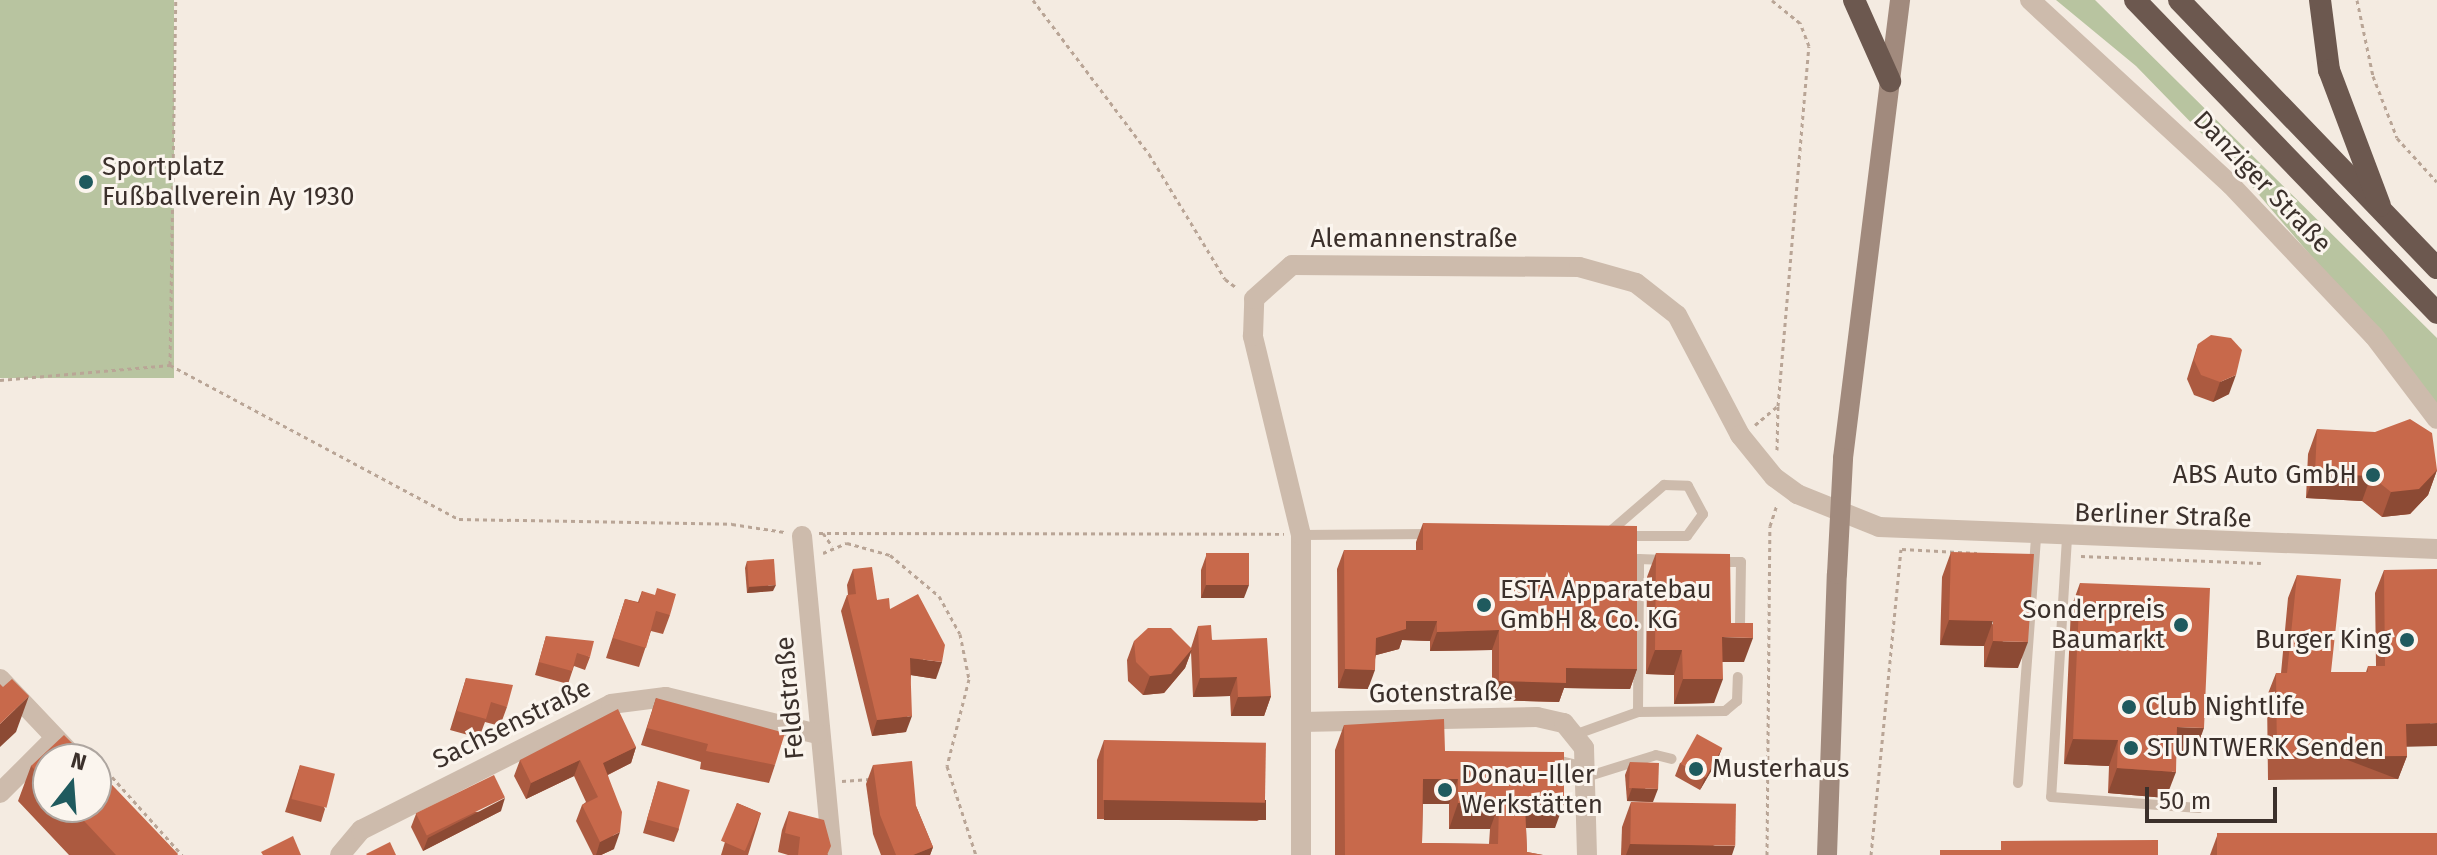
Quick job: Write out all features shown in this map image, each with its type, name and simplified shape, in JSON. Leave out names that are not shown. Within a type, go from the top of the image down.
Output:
[{"type":"highway","points":[[1854,0],[1890,81]]},
{"type":"highway","points":[[2135,0],[2437,313]]},
{"type":"highway","points":[[2179,0],[2385,218],[2437,268]]},
{"type":"highway","points":[[2320,0],[2329,70],[2385,218]]},
{"type":"main road","points":[[1827,855],[1843,458],[1900,0]]},
{"type":"street","name":"Danziger Straße","points":[[2030,0],[2231,185],[2374,336],[2437,419]]},
{"type":"street","name":"Alemannenstraße","points":[[1254,299],[1292,265],[1347,260],[1608,273],[1658,297],[1677,315],[1740,435],[1772,485],[1888,537]]},
{"type":"street","points":[[1254,299],[1253,336],[1301,535],[1301,855]]},
{"type":"street","name":"Feldstraße","points":[[802,536],[818,734],[832,855]]},
{"type":"street","name":"Berliner Straße","points":[[1888,537],[2036,537],[2437,549]]},
{"type":"street","points":[[0,679],[60,743]]},
{"type":"street","name":"Sachsenstraße","points":[[340,855],[361,830],[611,704],[666,697],[818,734]]},
{"type":"street","name":"Gotenstraße","points":[[1302,722],[1537,717],[1577,734]]},
{"type":"street","points":[[1577,734],[1586,772],[1587,855]]},
{"type":"street","points":[[0,793],[55,738]]},
{"type":"lane","points":[[1590,536],[1605,536],[1687,536],[1703,514],[1688,486],[1664,485],[1605,536]]},
{"type":"lane","points":[[1301,535],[1450,534]]},
{"type":"lane","points":[[2018,783],[2036,537]]},
{"type":"lane","points":[[2067,538],[2051,797],[2199,808]]},
{"type":"lane","points":[[1638,712],[1639,559],[1683,560]]},
{"type":"lane","points":[[1697,561],[1741,562],[1740,627]]},
{"type":"lane","points":[[1577,734],[1638,712],[1725,711],[1737,701],[1738,677]]},
{"type":"lane","points":[[1536,758],[1586,772],[1656,755],[1672,759]]},
{"type":"path","points":[[170,365],[176,0]]},
{"type":"path","points":[[1033,0],[1149,154],[1225,279],[1254,299]]},
{"type":"path","points":[[1767,855],[1770,526],[1778,501],[1772,485],[1809,46],[1800,23],[1772,0]]},
{"type":"path","points":[[2357,0],[2373,76],[2397,138],[2437,182]]},
{"type":"path","points":[[0,380],[170,365],[459,519],[732,524],[802,536],[823,533],[1301,535]]},
{"type":"path","points":[[1740,435],[1778,406]]},
{"type":"path","points":[[1778,501],[1788,507]]},
{"type":"path","points":[[823,533],[832,546],[890,555],[939,596],[960,634],[969,679],[947,766],[976,855]]},
{"type":"path","points":[[1871,855],[1902,549],[1888,537]]},
{"type":"path","points":[[806,584],[815,582],[822,554],[832,546]]},
{"type":"path","points":[[112,777],[182,855]]},
{"type":"path","points":[[824,783],[878,778]]},
{"type":"green space","name":"Sportplatz Fußballverein Ay 1930","points":[[0,0],[174,0],[174,378],[0,378]]},
{"type":"green space","points":[[2056,0],[2095,0],[2437,338],[2437,404],[2243,176],[2136,66]]},
{"type":"building","points":[[2211,335],[2231,338],[2242,350],[2236,375],[2220,382],[2201,375],[2194,360],[2198,344]]},
{"type":"building","points":[[2410,419],[2432,433],[2437,470],[2419,489],[2391,492],[2371,476],[2315,473],[2317,429],[2375,432]]},
{"type":"building","name":"ESTA Apparatebau GmbH & Co. KG","points":[[1423,523],[1637,526],[1637,669],[1566,668],[1566,683],[1499,681],[1499,630],[1437,632],[1437,621],[1406,621],[1406,629],[1376,638],[1375,670],[1345,669],[1344,550],[1423,550]]},
{"type":"building","points":[[1951,552],[2034,554],[2028,642],[1993,641],[1993,621],[1949,620]]},
{"type":"building","points":[[1206,553],[1249,553],[1249,585],[1206,585]]},
{"type":"building","points":[[1656,553],[1730,554],[1731,623],[1753,623],[1753,638],[1722,637],[1723,679],[1683,679],[1682,650],[1655,650]]},
{"type":"building","points":[[774,559],[776,585],[749,587],[747,561]]},
{"type":"building","points":[[872,567],[877,600],[889,598],[890,609],[918,594],[945,645],[942,662],[910,658],[912,716],[877,720],[847,595],[856,594],[853,569]]},
{"type":"building","points":[[2437,569],[2437,723],[2406,724],[2407,756],[2277,757],[2276,673],[2287,673],[2297,575],[2341,579],[2331,672],[2368,672],[2368,666],[2385,666],[2384,570]]},
{"type":"building","points":[[2080,583],[2210,588],[2204,728],[2177,727],[2176,772],[2117,768],[2118,740],[2073,739]]},
{"type":"building","points":[[657,588],[676,594],[670,615],[656,611],[646,648],[613,638],[625,599],[639,603],[642,591],[655,595]]},
{"type":"building","points":[[1211,625],[1212,640],[1267,638],[1271,696],[1238,697],[1237,677],[1200,678],[1198,626]]},
{"type":"building","points":[[1148,628],[1171,628],[1192,649],[1171,674],[1150,676],[1136,662],[1134,641]]},
{"type":"building","points":[[546,636],[594,641],[590,657],[577,653],[572,671],[539,662]]},
{"type":"building","points":[[466,678],[513,685],[507,707],[491,702],[486,719],[457,711]]},
{"type":"building","points":[[12,679],[29,696],[0,724],[0,684],[3,687]]},
{"type":"building","points":[[656,698],[785,733],[775,765],[706,751],[708,744],[647,728]]},
{"type":"building","points":[[618,709],[636,747],[603,763],[622,812],[620,832],[600,842],[582,805],[598,797],[580,760],[531,783],[520,760]]},
{"type":"building","name":"Donau-Iller Werkstätten","points":[[1444,719],[1445,751],[1564,752],[1564,803],[1525,803],[1527,852],[1543,855],[1345,855],[1344,725]],"holes":[[[1423,779],[1458,779],[1458,803],[1499,804],[1498,844],[1422,843]]]},
{"type":"building","points":[[1697,734],[1722,748],[1706,778],[1681,764]]},
{"type":"building","points":[[64,735],[72,743],[55,743]]},
{"type":"building","points":[[1104,740],[1266,743],[1265,803],[1103,800]]},
{"type":"building","points":[[912,761],[916,806],[933,847],[913,855],[896,855],[880,815],[873,765]]},
{"type":"building","points":[[1630,762],[1659,763],[1658,789],[1629,788]]},
{"type":"building","points":[[300,765],[335,774],[326,808],[292,799]]},
{"type":"building","points":[[494,775],[505,797],[427,836],[416,813]]},
{"type":"building","points":[[658,781],[690,790],[679,829],[647,819]]},
{"type":"building","points":[[112,785],[178,854],[116,855],[86,823],[112,823]]},
{"type":"building","points":[[1631,802],[1736,804],[1735,846],[1630,844]]},
{"type":"building","points":[[737,803],[761,813],[745,851],[721,841]]},
{"type":"building","points":[[789,811],[824,820],[831,846],[827,855],[798,855],[800,837],[785,833]]},
{"type":"building","points":[[2217,833],[2437,833],[2437,855],[2217,855]]},
{"type":"building","points":[[293,836],[301,855],[263,855],[261,852]]},
{"type":"building","points":[[2158,840],[2158,855],[1940,855],[1940,850],[2001,850],[2001,841]]},
{"type":"building","points":[[390,842],[396,855],[366,854]]},
{"type":"place","name":"Sportplatz Fußballverein Ay 1930","points":[[86,182]]},
{"type":"place","name":"ABS Auto GmbH","points":[[2373,475]]},
{"type":"place","name":"ESTA Apparatebau GmbH & Co. KG","points":[[1484,605]]},
{"type":"place","name":"Sonderpreis Baumarkt","points":[[2181,625]]},
{"type":"place","name":"Burger King","points":[[2407,640]]},
{"type":"place","name":"Club Nightlife","points":[[2129,707]]},
{"type":"place","name":"STUNTWERK Senden","points":[[2131,748]]},
{"type":"place","name":"Musterhaus","points":[[1696,769]]},
{"type":"place","name":"Donau-Iller Werkstätten","points":[[1445,790]]}]
